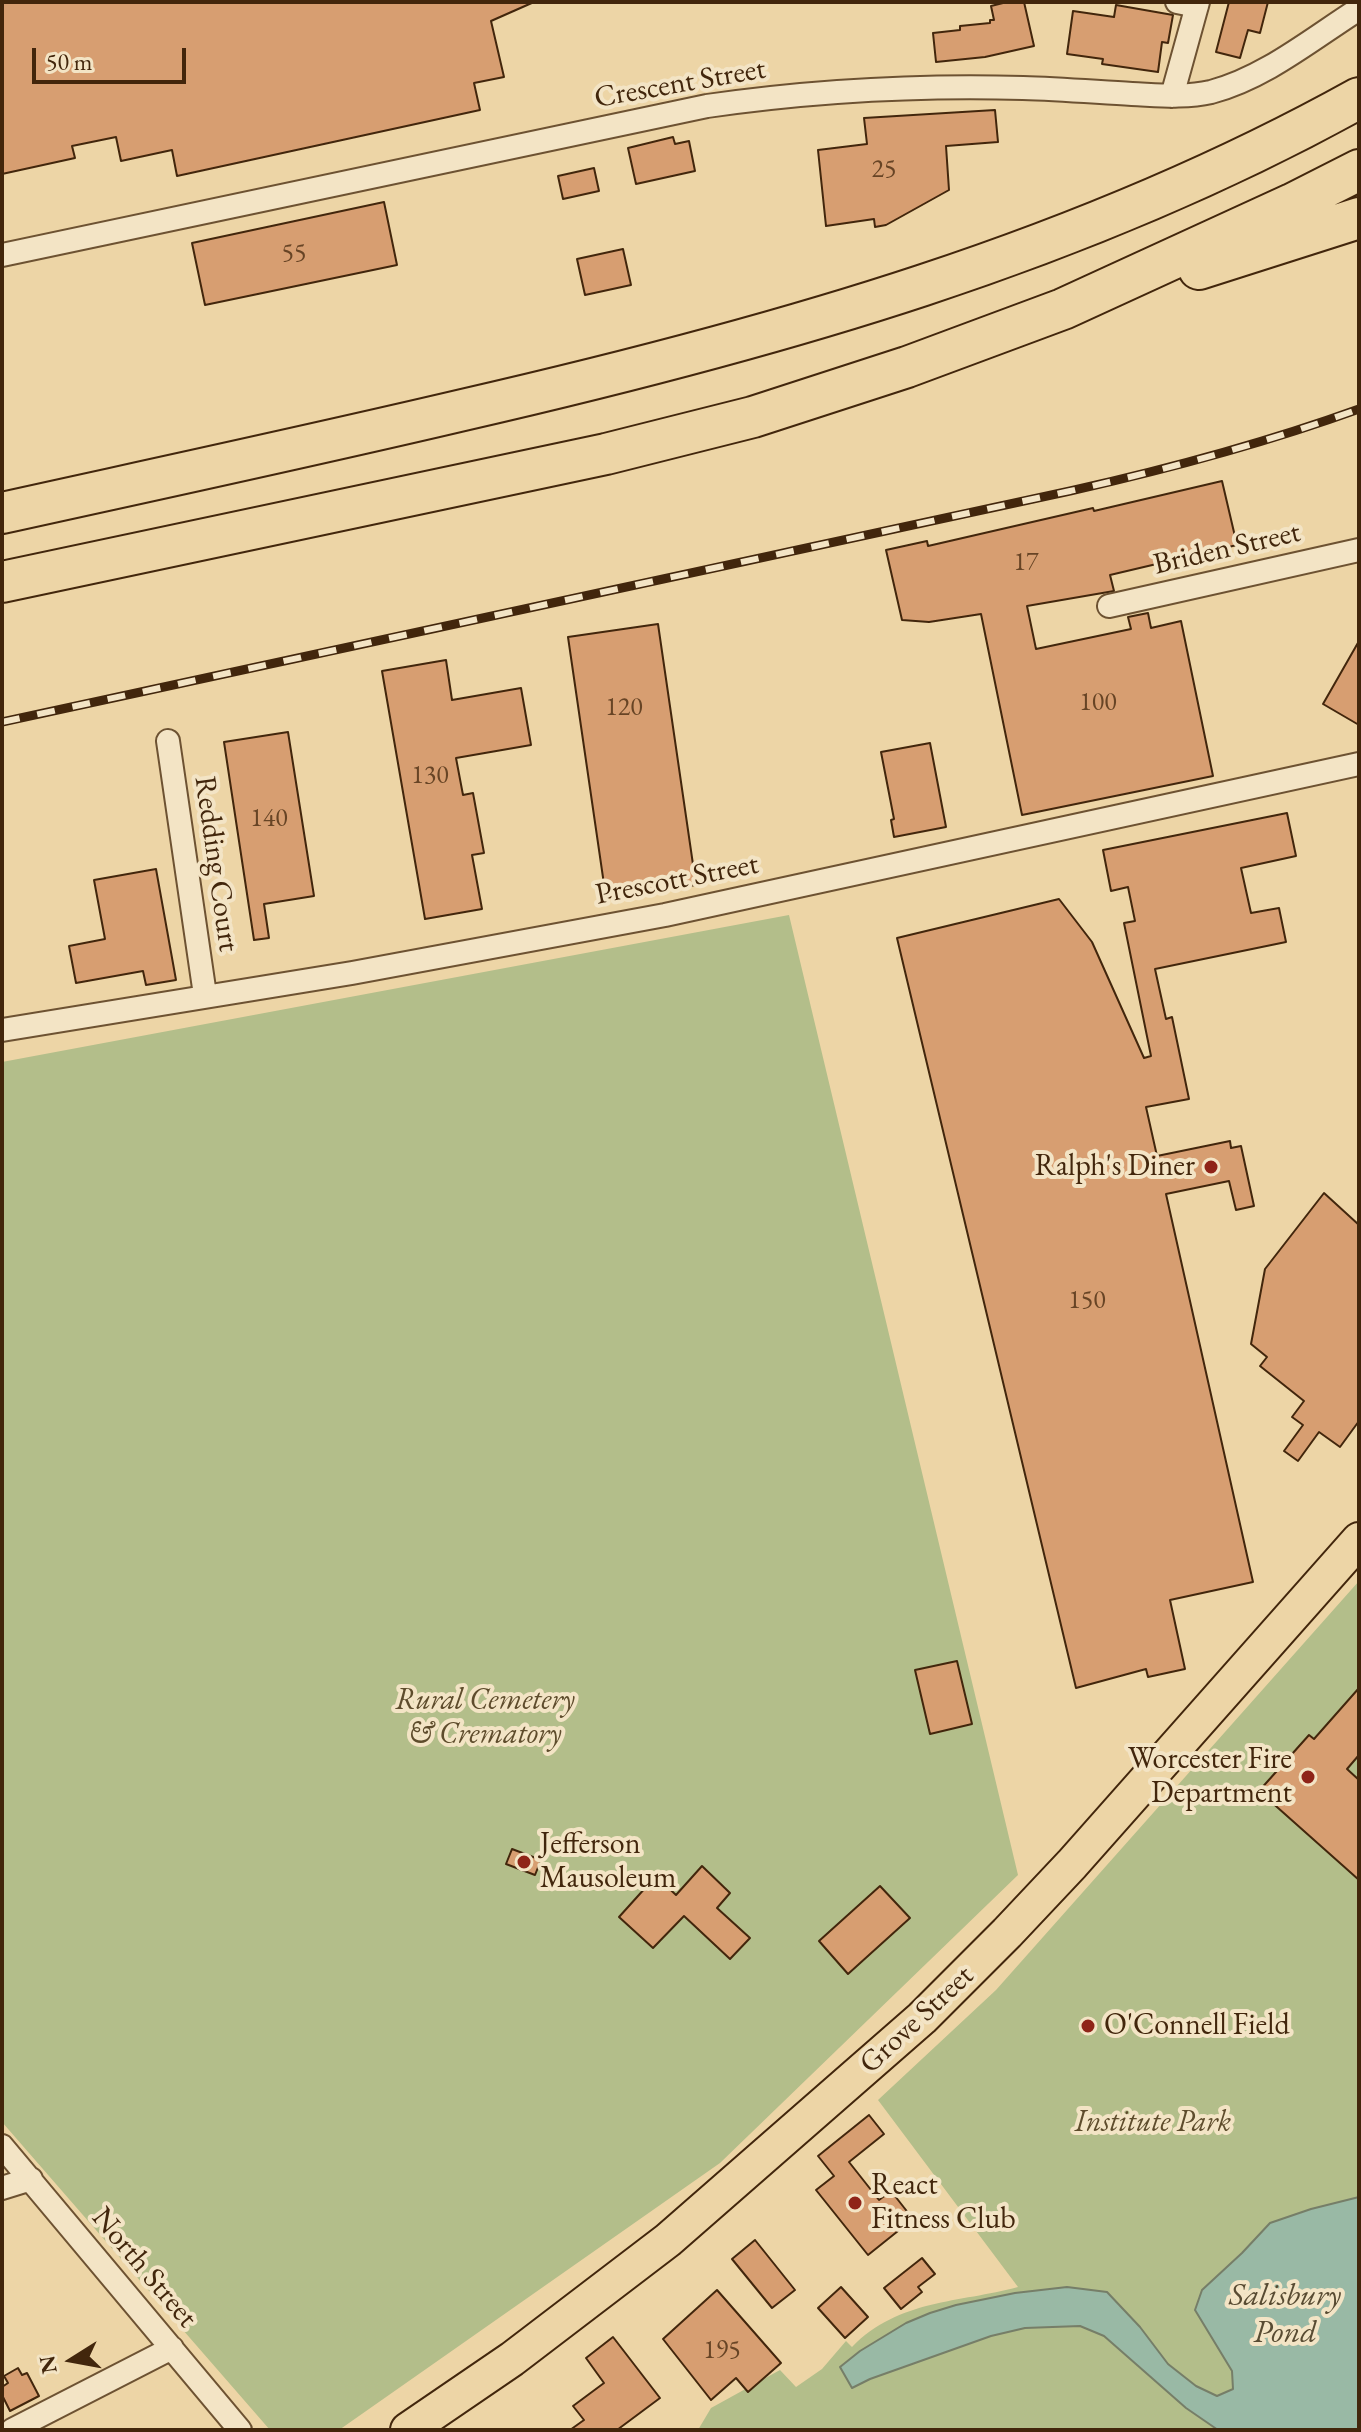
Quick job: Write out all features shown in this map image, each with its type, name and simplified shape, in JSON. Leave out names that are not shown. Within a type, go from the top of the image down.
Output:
[{"type":"highway","points":[[2,513],[620,374],[841,313],[976,269],[1089,227],[1219,170],[1359,98]]},
{"type":"highway","points":[[2,582],[606,454],[753,417],[907,367],[1102,293],[1359,170]]},
{"type":"highway","points":[[1102,293],[1226,262],[1359,218]]},
{"type":"main road","name":"Grove Street","points":[[408,2430],[512,2359],[668,2240],[922,2018],[1072,1864],[1359,1540]]},
{"type":"street","points":[[1172,96],[1190,3]]},
{"type":"street","name":"Crescent Street","points":[[2,255],[713,105],[885,88],[1024,88],[1172,96],[1197,94],[1236,84],[1359,9]]},
{"type":"street","name":"Briden Street","points":[[1109,606],[1359,550]]},
{"type":"street","name":"Redding Court","points":[[168,741],[205,995]]},
{"type":"street","name":"Prescott Street","points":[[2,1030],[352,973],[665,915],[1359,764]]},
{"type":"street","name":"North Street","points":[[2,2146],[240,2430]]},
{"type":"street","points":[[2,2188],[31,2179]]},
{"type":"street","points":[[12,2430],[172,2348]]},
{"type":"green space","name":"Rural Cemetery & Crematory","points":[[789,915],[1018,1875],[720,2163],[339,2430],[270,2430],[2,2122],[2,1062]]},
{"type":"green space","name":"Institute Park","points":[[1359,1581],[1359,2430],[698,2430],[711,2408],[780,2370],[796,2387],[822,2369],[846,2341],[852,2347],[889,2320],[930,2305],[1018,2287],[878,2100],[996,1990]]},
{"type":"water","name":"Salisbury Pond","points":[[1359,2197],[1359,2430],[1218,2430],[1186,2408],[1104,2336],[1080,2326],[1025,2328],[991,2336],[852,2388],[840,2367],[906,2323],[930,2313],[1015,2293],[1067,2287],[1107,2292],[1140,2327],[1168,2364],[1196,2386],[1217,2396],[1233,2389],[1232,2371],[1195,2310],[1202,2290],[1270,2223]]},
{"type":"building","points":[[2,2],[534,2],[491,21],[504,77],[474,83],[480,110],[177,176],[172,150],[121,161],[116,137],[72,146],[75,158],[2,174]]},
{"type":"building","points":[[1024,2],[1034,46],[985,57],[936,62],[933,33],[990,23],[994,20],[991,6]]},
{"type":"building","points":[[1229,2],[1268,2],[1260,33],[1248,30],[1240,58],[1216,52]]},
{"type":"building","points":[[1116,5],[1173,15],[1168,43],[1162,42],[1158,72],[1102,64],[1103,59],[1067,54],[1073,11],[1114,17]]},
{"type":"building","points":[[995,110],[998,142],[946,146],[949,190],[886,225],[875,227],[874,219],[826,226],[818,150],[867,144],[864,118]]},
{"type":"building","points":[[673,137],[675,144],[689,141],[695,171],[636,184],[628,148]]},
{"type":"building","points":[[594,168],[599,191],[563,199],[558,176]]},
{"type":"building","points":[[384,202],[397,265],[205,305],[192,243]]},
{"type":"building","points":[[623,249],[631,285],[585,295],[577,259]]},
{"type":"building","points":[[1222,481],[1237,545],[1110,575],[1114,591],[1027,606],[1036,649],[1131,629],[1128,617],[1148,613],[1151,628],[1181,621],[1213,776],[1022,815],[981,614],[929,622],[902,620],[886,550],[927,541],[928,546]]},
{"type":"building","points":[[658,624],[696,885],[606,898],[568,637]]},
{"type":"building","points":[[1359,641],[1359,725],[1323,704]]},
{"type":"building","points":[[446,660],[452,700],[521,688],[531,745],[456,758],[463,795],[473,793],[484,853],[472,855],[482,909],[425,919],[382,671]]},
{"type":"building","points":[[288,732],[314,896],[264,904],[269,938],[254,940],[224,742]]},
{"type":"building","points":[[930,743],[946,827],[894,837],[891,820],[894,819],[881,752]]},
{"type":"building","points":[[1287,813],[1296,856],[1241,868],[1251,913],[1279,908],[1286,942],[1155,969],[1166,1019],[1172,1017],[1189,1099],[1146,1107],[1157,1156],[1230,1141],[1231,1148],[1241,1146],[1254,1206],[1236,1210],[1229,1181],[1166,1194],[1253,1582],[1170,1600],[1185,1669],[1148,1677],[1146,1669],[1076,1688],[897,938],[1059,899],[1092,942],[1144,1058],[1151,1056],[1124,923],[1135,921],[1128,887],[1111,891],[1103,850]]},
{"type":"building","points":[[156,869],[176,980],[146,985],[143,971],[76,983],[69,946],[105,939],[94,880]]},
{"type":"building","points":[[1324,1193],[1359,1225],[1359,1421],[1340,1447],[1319,1432],[1298,1461],[1284,1451],[1303,1425],[1292,1417],[1304,1401],[1260,1366],[1267,1357],[1251,1344],[1265,1269]]},
{"type":"building","points":[[957,1661],[972,1724],[930,1734],[915,1670]]},
{"type":"building","points":[[1359,1688],[1359,1755],[1347,1769],[1359,1780],[1359,1880],[1259,1791],[1309,1735],[1314,1739]]},
{"type":"building","name":"Jefferson Mausoleum","points":[[512,1849],[541,1860],[535,1875],[506,1864]]},
{"type":"building","points":[[702,1866],[730,1893],[717,1908],[750,1938],[730,1959],[684,1916],[653,1948],[619,1917],[656,1876],[676,1895]]},
{"type":"building","points":[[880,1886],[910,1918],[848,1974],[819,1941]]},
{"type":"building","points":[[869,2115],[884,2134],[849,2162],[879,2200],[891,2191],[913,2219],[868,2255],[816,2190],[834,2176],[818,2156]]},
{"type":"building","points":[[755,2240],[795,2290],[772,2308],[732,2259]]},
{"type":"building","points":[[922,2258],[935,2274],[918,2287],[922,2292],[901,2309],[884,2288]]},
{"type":"building","points":[[841,2287],[868,2317],[845,2338],[818,2308]]},
{"type":"building","points":[[717,2290],[781,2363],[748,2392],[736,2378],[711,2400],[663,2339]]},
{"type":"building","points":[[613,2337],[660,2398],[617,2430],[570,2430],[584,2420],[573,2406],[604,2383],[586,2358]]},
{"type":"building","points":[[18,2368],[22,2375],[27,2373],[39,2396],[10,2411],[2,2395],[2,2387],[8,2383],[4,2376]]},
{"type":"railway","points":[[2,722],[1107,483],[1252,444],[1359,409]]},
{"type":"place","name":"Ralph's Diner","points":[[1211,1167]]},
{"type":"place","name":"Worcester Fire Department","points":[[1308,1777]]},
{"type":"place","name":"Jefferson Mausoleum","points":[[524,1862]]},
{"type":"place","name":"O'Connell Field","points":[[1088,2026]]},
{"type":"place","name":"React Fitness Club","points":[[855,2203]]}]
